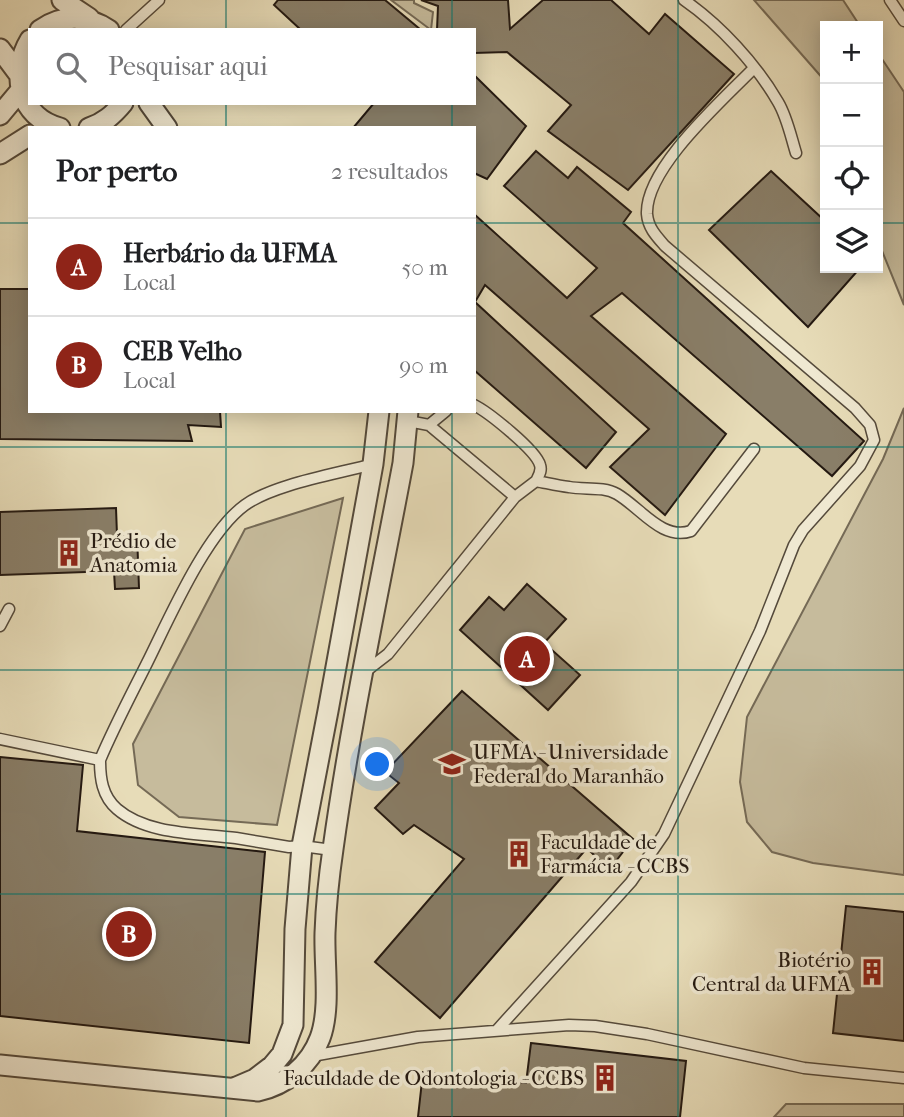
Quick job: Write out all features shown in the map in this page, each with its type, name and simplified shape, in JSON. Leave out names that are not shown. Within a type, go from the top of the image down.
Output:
[{"type":"street","points":[[62,0],[101,25]]},
{"type":"street","points":[[43,28],[57,20],[75,18],[101,25]]},
{"type":"street","points":[[0,115],[19,82],[21,56],[28,44]]},
{"type":"street","points":[[0,49],[19,82],[28,106],[39,118],[52,126]]},
{"type":"street","points":[[94,126],[107,120],[120,105]]},
{"type":"street","points":[[150,105],[166,126]]},
{"type":"street","points":[[0,155],[28,136]]},
{"type":"street","points":[[233,1089],[255,1079],[272,1066],[282,1054],[293,1025],[295,929],[302,846],[373,464],[379,413]]},
{"type":"street","points":[[0,1065],[258,1091],[272,1088],[286,1080],[311,1056],[321,1037],[325,1014],[325,932],[332,850],[402,463],[408,416]]},
{"type":"lane","points":[[128,28],[159,0]]},
{"type":"lane","points":[[684,0],[706,16],[754,68],[780,104],[796,153]]},
{"type":"lane","points":[[890,0],[904,21]]},
{"type":"lane","points":[[497,1030],[631,882],[664,834],[760,631],[794,545],[803,530],[860,466],[874,440],[870,425],[855,408],[675,255],[650,229],[647,214],[650,194],[658,174],[693,131],[754,68]]},
{"type":"lane","points":[[363,673],[388,653],[515,497],[536,481],[541,472],[541,465],[534,453],[476,407]]},
{"type":"lane","points":[[429,425],[444,413]]},
{"type":"lane","points":[[408,416],[429,425],[515,497]]},
{"type":"lane","points":[[536,481],[615,493],[669,533],[681,535],[691,531],[754,449]]},
{"type":"lane","points":[[332,850],[289,847],[167,830],[137,821],[117,809],[107,798],[101,785],[100,760],[170,617],[212,542],[229,519],[247,503],[270,493],[373,464]]},
{"type":"lane","points":[[0,626],[9,608]]},
{"type":"lane","points":[[0,739],[100,760]]},
{"type":"lane","points":[[311,1056],[418,1037],[569,1025],[647,1034],[804,1068],[904,1078]]},
{"type":"shaded area","points":[[391,0],[414,0],[414,3],[433,12],[431,28]]},
{"type":"shaded area","points":[[754,0],[843,0],[857,21],[820,21],[820,75]]},
{"type":"shaded area","points":[[883,60],[904,92],[904,305],[883,253]]},
{"type":"shaded area","points":[[904,408],[904,875],[813,863],[772,852],[747,822],[740,782],[747,717],[883,459]]},
{"type":"shaded area","points":[[343,498],[277,825],[179,817],[138,785],[133,744],[245,529]]},
{"type":"shaded area","points":[[786,1104],[904,1104],[904,1117],[774,1117]]},
{"type":"building","points":[[278,0],[385,0],[419,28],[299,28],[274,5]]},
{"type":"building","points":[[421,0],[508,0],[510,29],[543,0],[611,0],[649,34],[665,14],[734,74],[628,190],[548,131],[571,105],[507,52],[476,53],[476,28],[437,28],[438,6]]},
{"type":"building","points":[[476,77],[526,126],[487,179],[476,174],[476,126],[355,126],[372,105],[476,105]]},
{"type":"building","points":[[536,151],[568,178],[577,167],[631,212],[623,223],[864,441],[832,476],[622,293],[591,316],[726,434],[665,515],[610,467],[649,429],[485,285],[476,300],[476,216],[567,298],[597,268],[504,186]]},
{"type":"building","points":[[771,171],[820,216],[820,273],[856,273],[808,327],[709,230]]},
{"type":"building","points":[[0,289],[28,289],[28,413],[220,413],[221,427],[188,425],[192,441],[0,439]]},
{"type":"building","points":[[476,303],[616,432],[586,468],[476,372]]},
{"type":"building","name":"Prédio de Anatomia","points":[[116,508],[117,535],[137,534],[139,588],[115,589],[114,571],[0,575],[0,512]]},
{"type":"building","points":[[527,584],[566,619],[544,643],[580,675],[548,710],[460,630],[489,597],[504,610]]},
{"type":"building","name":"Faculdade de Farmácia - CCBS","points":[[462,691],[633,839],[609,870],[587,848],[440,1018],[375,962],[464,859],[414,825],[403,834],[375,808],[399,783],[385,772]]},
{"type":"building","points":[[0,757],[83,765],[77,831],[265,852],[249,1043],[0,1016]]},
{"type":"building","name":"Biotério Central da UFMA","points":[[846,906],[904,912],[904,1041],[833,1033]]},
{"type":"building","name":"Faculdade de Odontologia - CCBS","points":[[531,1043],[686,1061],[680,1117],[418,1117],[423,1072],[526,1083]]},
{"type":"place","name":"Prédio de Anatomia","points":[[69,553]]},
{"type":"place","name":"Herbário da UFMA","points":[[527,659]]},
{"type":"place","name":"UFMA - Universidade Federal do Maranhão","points":[[452,764]]},
{"type":"place","name":"Faculdade de Farmácia - CCBS","points":[[519,854]]},
{"type":"place","name":"CEB Velho","points":[[129,934]]},
{"type":"place","name":"Biotério Central da UFMA","points":[[872,972]]},
{"type":"place","name":"Faculdade de Odontologia - CCBS","points":[[605,1078]]}]
